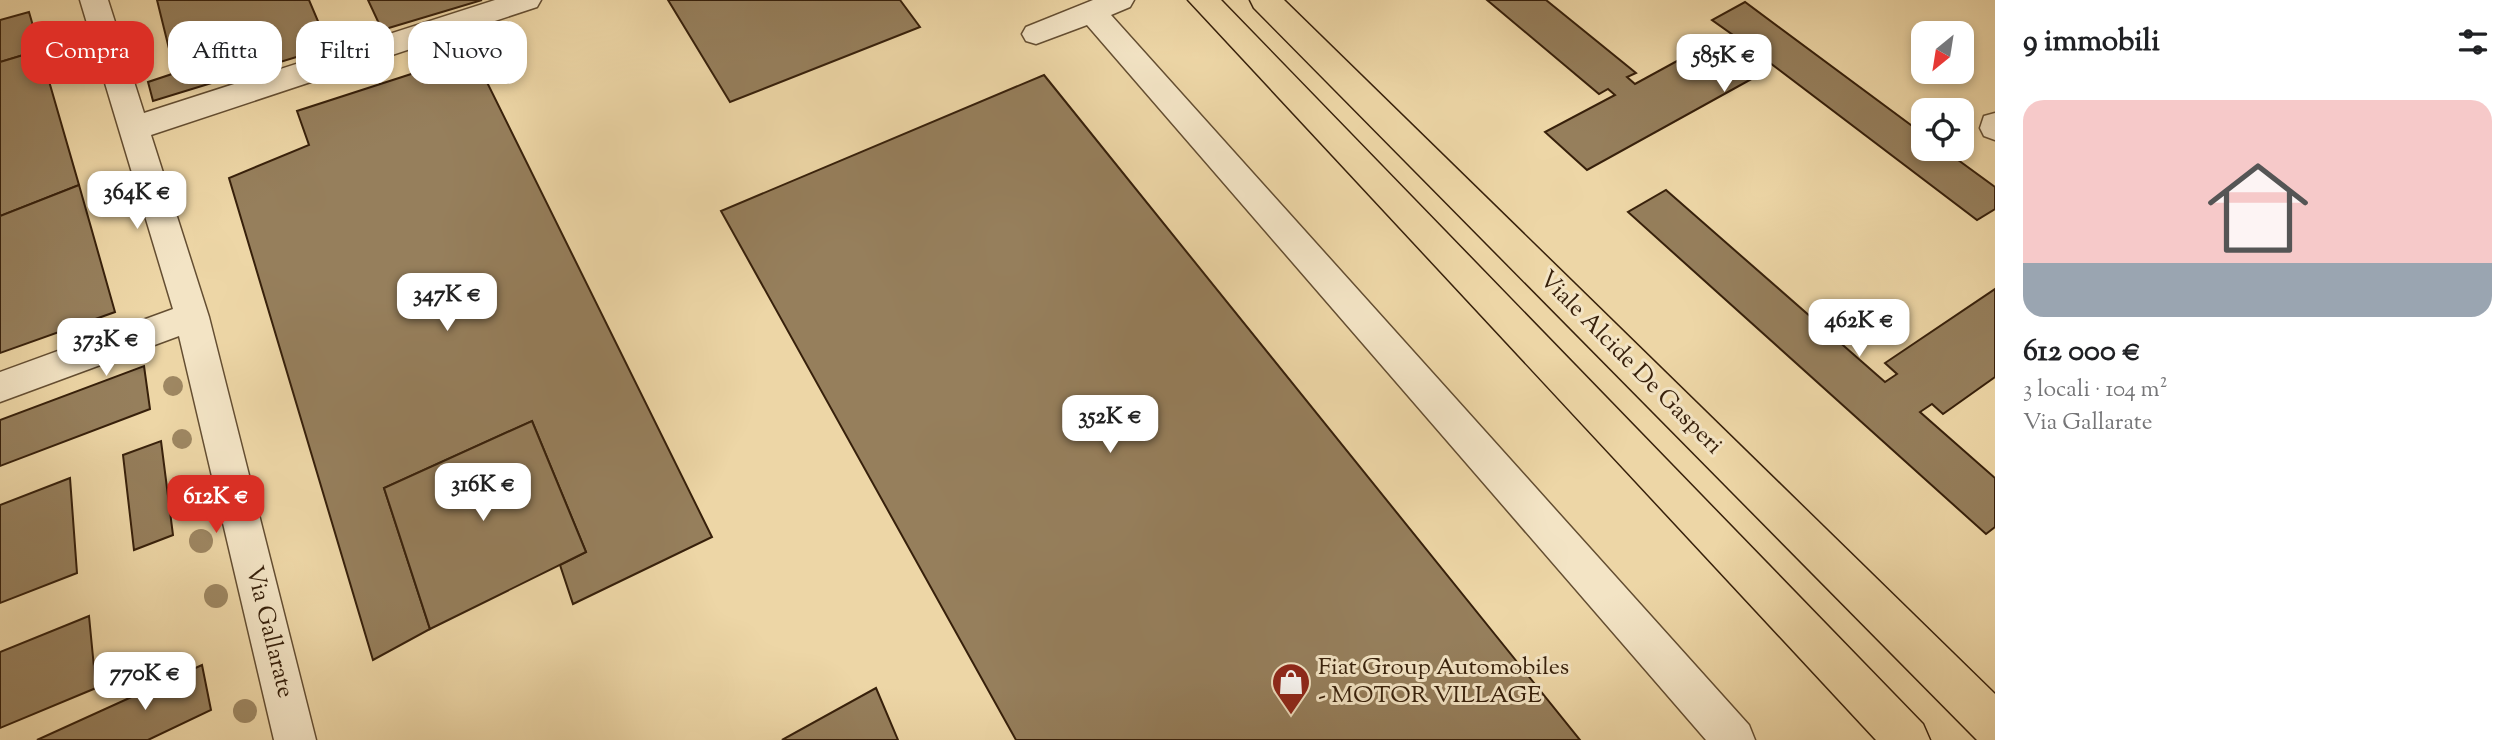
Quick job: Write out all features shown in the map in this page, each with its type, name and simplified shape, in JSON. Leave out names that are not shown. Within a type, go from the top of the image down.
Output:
[{"type":"main road","points":[[1203,0],[1907,740]]},
{"type":"main road","name":"Viale Alcide De Gasperi","points":[[1265,0],[1995,726]]},
{"type":"street","name":"Via Gallarate","points":[[94,0],[192,317],[295,740]]},
{"type":"street","points":[[133,130],[168,116],[527,0]]},
{"type":"street","points":[[1036,34],[1106,6],[1734,740]]},
{"type":"street","points":[[0,387],[192,317]]},
{"type":"building","points":[[157,0],[309,0],[318,21],[296,21],[296,57],[282,61],[282,21],[168,21],[168,45]]},
{"type":"building","points":[[368,0],[482,0],[394,26],[394,21],[378,21]]},
{"type":"building","points":[[668,0],[900,0],[920,27],[730,102]]},
{"type":"building","points":[[1487,0],[1546,0],[1636,73],[1627,77],[1635,84],[1721,37],[1732,45],[1740,40],[1712,20],[1745,2],[1911,125],[1911,161],[1959,161],[1995,187],[1995,209],[1977,220],[1766,60],[1758,64],[1766,71],[1587,170],[1545,132],[1615,95],[1608,89],[1599,94]]},
{"type":"building","points":[[29,12],[32,21],[21,21],[21,56],[0,62],[0,20]]},
{"type":"building","points":[[21,56],[21,84],[50,84],[79,185],[0,216],[0,62]]},
{"type":"building","points":[[168,75],[168,84],[208,84],[153,101],[149,84],[154,84],[154,80]]},
{"type":"building","points":[[408,75],[408,84],[488,84],[712,537],[573,604],[560,565],[586,552],[532,421],[384,488],[430,629],[373,660],[229,178],[309,145],[297,111],[380,84],[394,84],[394,80]]},
{"type":"building","points":[[1044,75],[1580,740],[1016,740],[721,211]]},
{"type":"building","points":[[79,185],[115,312],[0,353],[0,216]]},
{"type":"building","points":[[1666,190],[1885,382],[1897,374],[1885,363],[1995,289],[1995,377],[1943,414],[1932,404],[1920,412],[1995,478],[1995,527],[1986,534],[1628,212]]},
{"type":"building","points":[[144,366],[150,409],[0,466],[0,420]]},
{"type":"building","points":[[532,421],[586,552],[430,629],[384,488]]},
{"type":"building","points":[[161,441],[173,535],[134,550],[123,455]]},
{"type":"building","points":[[70,478],[77,573],[0,603],[0,505]]},
{"type":"building","points":[[89,616],[96,688],[0,728],[0,652]]},
{"type":"building","points":[[202,665],[211,710],[148,740],[37,740]]},
{"type":"building","points":[[876,688],[898,740],[782,740]]},
{"type":"place","name":"Fiat Group Automobiles - MOTOR VILLAGE","points":[[1291,716]]}]
